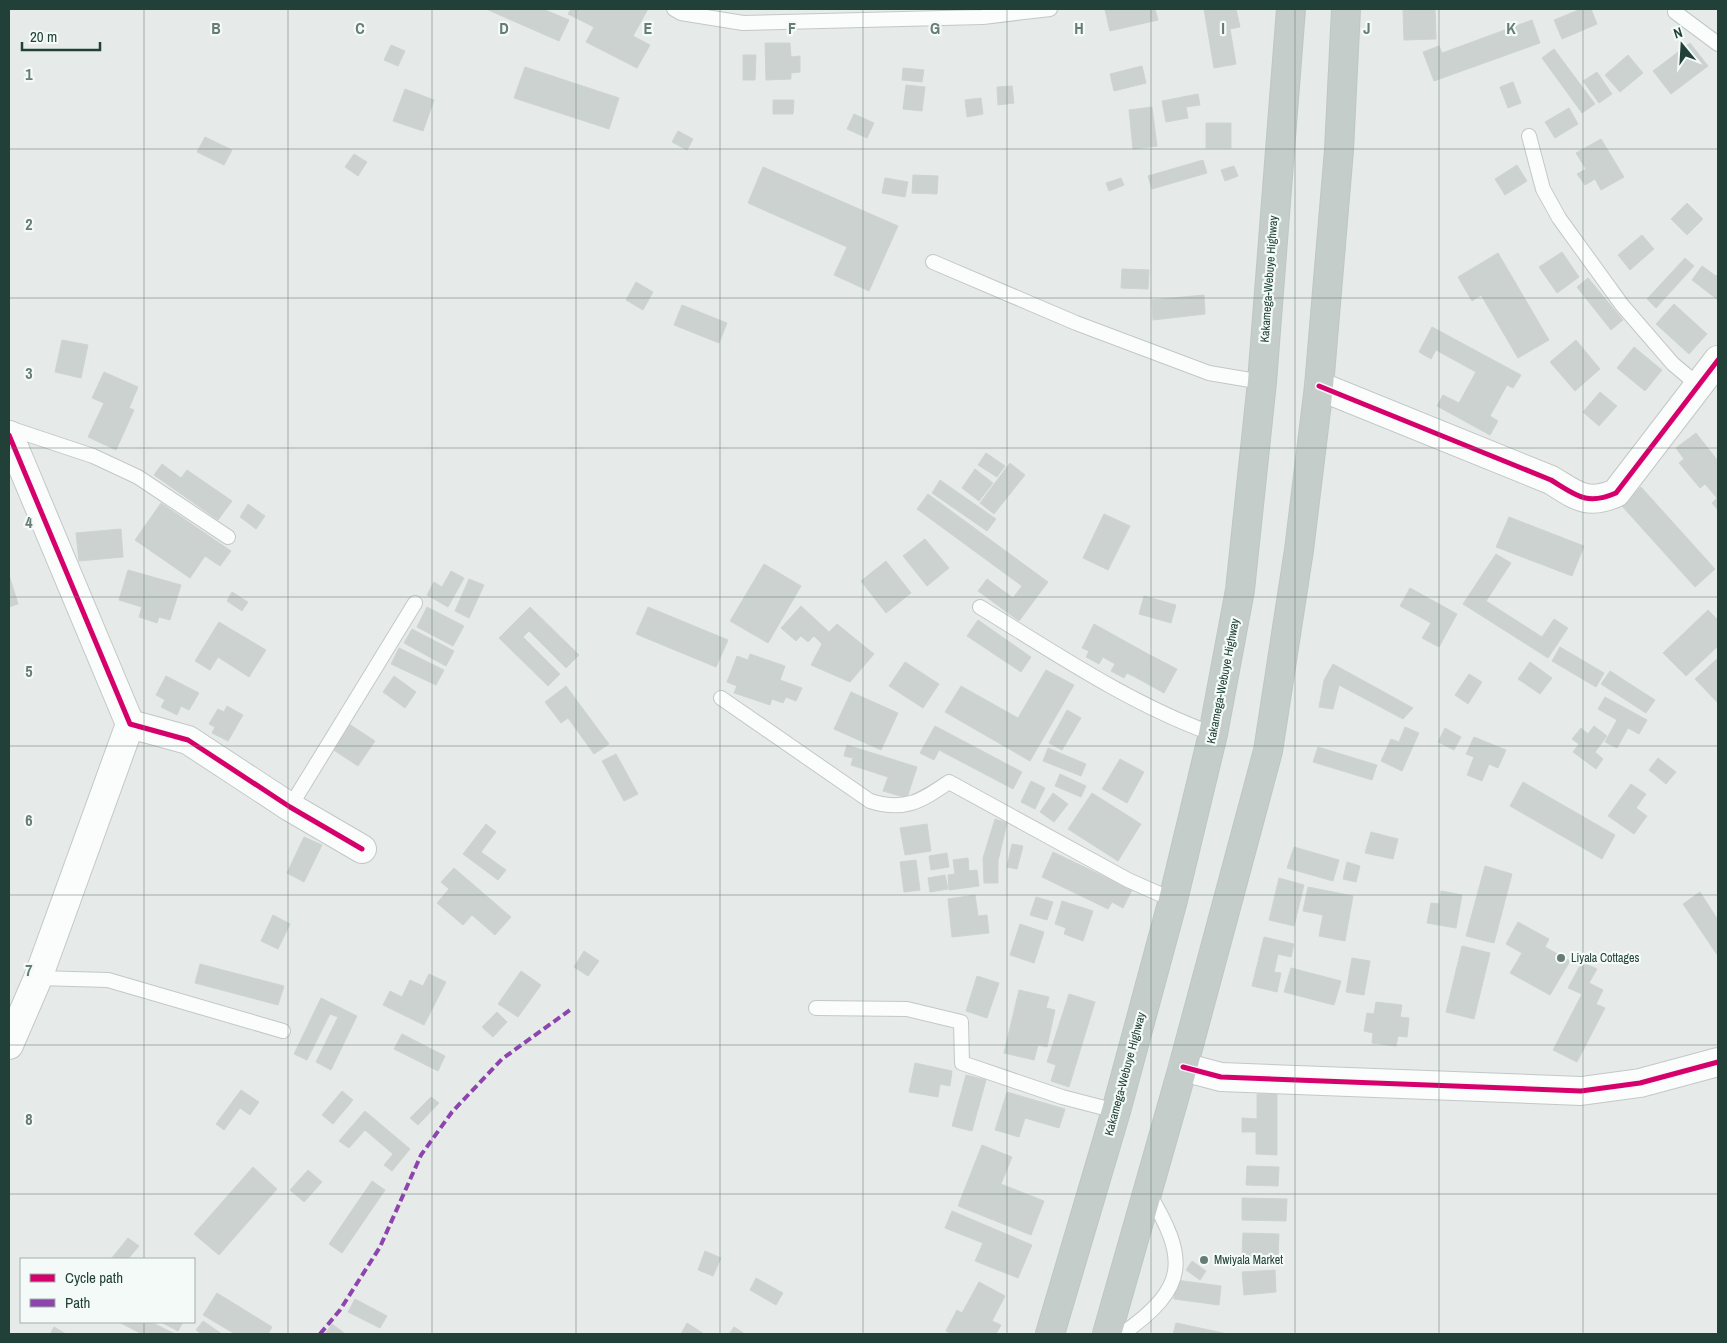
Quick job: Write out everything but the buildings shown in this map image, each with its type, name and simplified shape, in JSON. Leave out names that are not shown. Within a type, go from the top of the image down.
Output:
[{"type":"highway","name":"Kakamega-Webuye Highway","points":[[1050,1334],[1116,1111],[1172,900],[1213,734],[1240,590],[1262,382],[1291,9]]},
{"type":"highway","points":[[1107,1334],[1183,1067],[1268,751],[1299,550],[1319,386],[1339,150],[1346,9]]},
{"type":"street","points":[[1319,386],[1551,480],[1579,497],[1592,501],[1616,493],[1718,360]]},
{"type":"street","points":[[9,435],[130,724],[38,978],[9,1045]]},
{"type":"street","points":[[130,724],[188,740],[290,807],[362,849]]},
{"type":"street","points":[[1183,1067],[1221,1077],[1581,1091],[1640,1084],[1718,1062]]},
{"type":"lane","points":[[674,9],[681,13],[743,23],[983,17],[1050,9]]},
{"type":"lane","points":[[1675,12],[1718,44]]},
{"type":"lane","points":[[1530,136],[1543,189],[1574,241],[1622,306],[1673,364],[1698,385]]},
{"type":"lane","points":[[933,262],[1076,323],[1208,372],[1262,382]]},
{"type":"lane","points":[[9,428],[93,456],[138,477],[228,537]]},
{"type":"lane","points":[[290,807],[415,602]]},
{"type":"lane","points":[[980,608],[1103,681],[1180,722],[1213,734]]},
{"type":"lane","points":[[721,698],[870,800],[888,806],[904,805],[923,800],[949,782],[1128,880],[1172,900]]},
{"type":"lane","points":[[38,978],[108,980],[283,1031]]},
{"type":"lane","points":[[816,1008],[907,1009],[961,1022],[962,1063],[1062,1097],[1116,1111]]},
{"type":"lane","points":[[1122,1334],[1157,1307],[1169,1290],[1175,1274],[1176,1256],[1173,1237],[1148,1191]]},
{"type":"marked path","points":[[320,1334],[340,1310],[380,1247],[421,1155],[452,1112],[502,1059],[570,1010]]},
{"type":"cycle path","points":[[1319,386],[1551,480],[1582,497],[1597,499],[1616,493],[1718,360]]},
{"type":"cycle path","points":[[9,435],[130,724],[188,740],[290,807],[362,849]]},
{"type":"cycle path","points":[[1183,1067],[1221,1077],[1581,1091],[1640,1083],[1718,1062]]},
{"type":"place","name":"Liyala Cottages","points":[[1561,958]]},
{"type":"place","name":"Mwiyala Market","points":[[1204,1260]]}]
